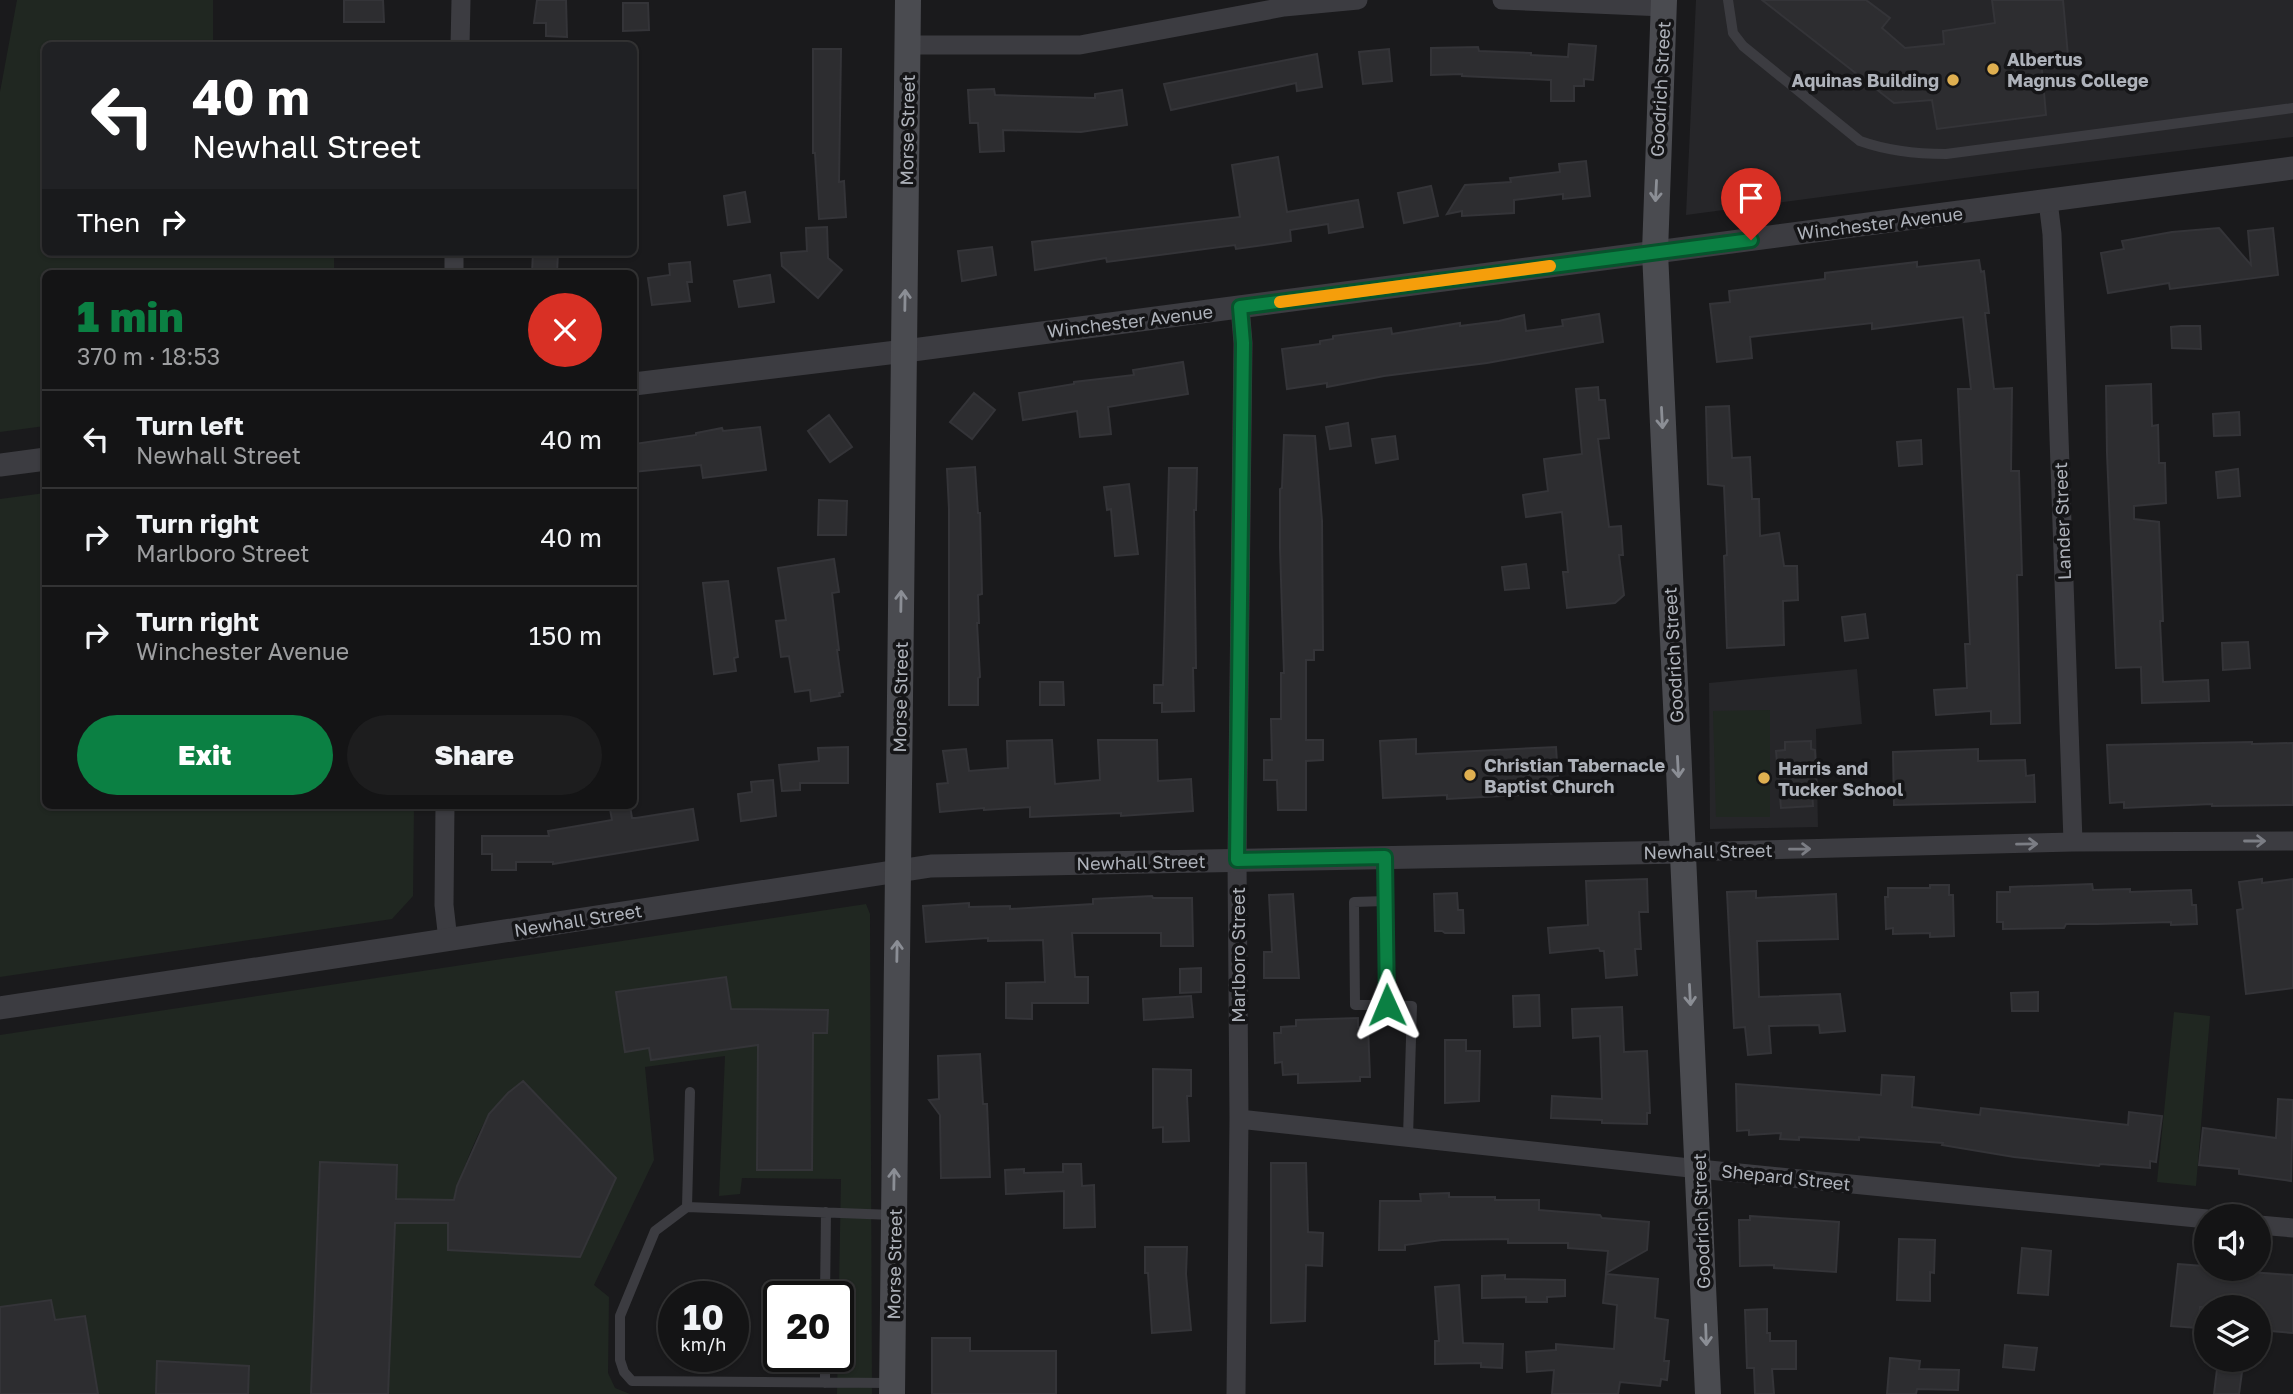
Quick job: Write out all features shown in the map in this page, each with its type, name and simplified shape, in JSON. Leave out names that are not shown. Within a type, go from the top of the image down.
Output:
[{"type":"main road","name":"Morse Street","points":[[892,1389],[908,0]]},
{"type":"main road","name":"Goodrich Street","points":[[1664,4],[1655,252],[1708,1394]]},
{"type":"street","points":[[460,42],[461,0]]},
{"type":"street","points":[[908,45],[1080,45],[1284,7],[1358,0]]},
{"type":"street","points":[[1502,0],[1664,4]]},
{"type":"street","name":"Winchester Avenue","points":[[637,384],[905,351],[2293,168]]},
{"type":"street","name":"Lander Street","points":[[2048,201],[2053,248],[2073,842]]},
{"type":"street","name":"Marlboro Street","points":[[1237,1394],[1237,860],[1243,343],[1240,307]]},
{"type":"street","points":[[0,465],[42,460]]},
{"type":"street","points":[[445,809],[444,905],[448,940]]},
{"type":"street","name":"Newhall Street","points":[[0,1008],[931,866],[2073,842],[2293,841]]},
{"type":"street","name":"Shepard Street","points":[[1239,1119],[1699,1169],[2194,1218]]},
{"type":"street","points":[[2271,1225],[2293,1228]]},
{"type":"lane","points":[[1728,0],[1733,33],[1742,46],[1860,141],[1875,146],[1914,153],[1946,154],[2293,108]]},
{"type":"lane","points":[[1385,857],[1387,1005]]},
{"type":"lane","points":[[1385,901],[1354,902],[1355,1005],[1412,1006],[1408,1138]]},
{"type":"lane","points":[[687,1207],[691,1092]]},
{"type":"lane","points":[[892,1389],[825,1383],[632,1381],[624,1372],[620,1360],[620,1316],[655,1231],[687,1207],[894,1215]]},
{"type":"lane","points":[[825,1281],[826,1212]]},
{"type":"lane","points":[[825,1372],[825,1383]]},
{"type":"shaded area","points":[[17,0],[213,0],[213,42],[42,42],[42,256],[334,256],[334,270],[42,270],[42,426],[0,432],[0,92]]},
{"type":"shaded area","name":"Albertus Magnus College","points":[[1696,0],[2293,0],[2293,137],[1686,215]]},
{"type":"shaded area","points":[[42,493],[42,809],[414,809],[413,896],[392,919],[0,977],[0,499]]},
{"type":"shaded area","name":"Harris and Tucker School","points":[[1857,669],[1862,724],[1816,729],[1818,827],[1710,829],[1709,683]]},
{"type":"shaded area","points":[[1770,710],[1770,817],[1716,817],[1713,711]]},
{"type":"shaded area","points":[[866,904],[870,914],[872,1394],[837,1394],[837,1372],[854,1372],[854,1281],[839,1281],[841,1179],[742,1178],[740,1194],[719,1196],[725,1056],[645,1067],[654,1160],[594,1285],[609,1297],[608,1373],[615,1388],[630,1394],[388,1394],[395,1223],[448,1223],[523,1081],[502,1099],[486,1119],[454,1200],[396,1199],[397,1165],[320,1162],[311,1394],[248,1394],[248,1366],[157,1361],[156,1394],[98,1394],[85,1317],[55,1320],[51,1300],[0,1307],[0,1035]],"holes":[[[726,977],[731,1012],[747,1009],[827,1010],[827,1033],[813,1033],[812,1170],[757,1169],[758,1045],[652,1060],[649,1048],[625,1051],[617,992]]]},
{"type":"shaded area","points":[[2174,1012],[2210,1016],[2196,1186],[2157,1182]]},
{"type":"building","points":[[344,0],[383,0],[384,22],[344,22]]},
{"type":"building","points":[[537,0],[566,0],[567,37],[546,36],[546,23],[534,23]]},
{"type":"building","name":"Aquinas Building","points":[[1762,0],[1866,0],[1890,18],[1882,28],[1905,48],[1944,44],[1943,31],[1995,23],[1992,0],[2063,0],[2068,56],[2041,59],[2046,115],[1937,129],[1932,100],[1894,103]]},
{"type":"building","points":[[623,3],[648,3],[649,30],[623,31]]},
{"type":"building","points":[[1569,44],[1596,46],[1593,80],[1584,79],[1584,86],[1574,86],[1574,101],[1551,101],[1551,80],[1462,74],[1431,75],[1431,48],[1478,47],[1479,51],[1568,57]]},
{"type":"building","points":[[813,49],[841,49],[839,182],[844,181],[846,217],[819,219],[813,153]]},
{"type":"building","points":[[1389,49],[1392,81],[1363,84],[1359,52]]},
{"type":"building","points":[[1317,54],[1322,87],[1297,91],[1296,83],[1171,110],[1164,84]]},
{"type":"building","points":[[994,89],[995,95],[1095,98],[1095,94],[1122,90],[1127,125],[1081,132],[1003,130],[1004,151],[980,152],[978,123],[970,123],[968,90]]},
{"type":"building","points":[[1278,157],[1287,212],[1358,200],[1363,227],[1329,233],[1328,224],[1290,230],[1291,241],[1236,249],[1235,245],[1107,262],[1106,258],[1035,270],[1032,242],[1240,217],[1232,165]]},
{"type":"building","points":[[1586,161],[1590,196],[1563,199],[1563,194],[1514,200],[1514,213],[1462,216],[1462,211],[1447,214],[1465,185],[1511,182],[1510,178],[1560,172],[1559,164]]},
{"type":"building","points":[[1431,186],[1438,216],[1404,223],[1398,193]]},
{"type":"building","points":[[745,192],[750,222],[728,225],[724,196]]},
{"type":"building","points":[[827,227],[828,258],[842,270],[818,298],[782,266],[781,253],[807,251],[806,228]]},
{"type":"building","points":[[2219,228],[2251,265],[2248,231],[2273,228],[2278,275],[2170,289],[2169,283],[2108,293],[2101,253],[2124,249],[2122,241],[2172,232]]},
{"type":"building","points":[[992,247],[996,275],[962,281],[958,251]]},
{"type":"building","points":[[533,256],[558,256],[557,270],[532,270]]},
{"type":"building","points":[[1979,260],[1981,272],[1984,271],[1989,313],[1985,313],[1994,389],[2012,388],[2011,471],[2019,471],[2022,575],[2017,575],[2020,723],[1991,724],[1991,711],[1936,715],[1934,690],[1967,688],[1965,644],[1970,644],[1958,389],[1971,389],[1963,317],[1872,329],[1872,323],[1750,337],[1752,358],[1717,362],[1710,304],[1730,302],[1729,291],[1825,279],[1825,273],[1917,262],[1917,267]]},
{"type":"building","points":[[690,262],[692,282],[687,282],[690,301],[652,305],[648,278],[670,275],[669,264]]},
{"type":"building","points":[[770,275],[774,302],[739,307],[734,281]]},
{"type":"building","points":[[1599,314],[1603,342],[1327,387],[1327,383],[1287,389],[1282,349],[1320,344],[1320,341],[1333,339],[1333,336],[1391,328],[1392,334],[1460,323],[1460,326],[1499,321],[1524,315],[1526,331],[1563,326],[1562,320]]},
{"type":"building","points":[[2200,326],[2201,349],[2172,348],[2171,327]]},
{"type":"building","points":[[1183,362],[1188,394],[1108,407],[1111,434],[1080,437],[1077,411],[1023,420],[1019,393],[1074,382],[1134,375],[1133,370]]},
{"type":"building","points":[[2151,384],[2152,426],[2158,425],[2159,463],[2165,463],[2166,503],[2134,506],[2134,519],[2159,522],[2163,682],[2208,680],[2209,701],[2142,703],[2141,667],[2116,668],[2106,386]]},
{"type":"building","points":[[1598,387],[1599,400],[1605,400],[1609,438],[1598,439],[1609,527],[1621,526],[1623,555],[1619,555],[1624,595],[1615,603],[1567,608],[1563,572],[1568,572],[1562,512],[1526,517],[1523,495],[1548,491],[1544,459],[1582,454],[1576,389]]},
{"type":"building","points":[[974,393],[995,410],[972,439],[950,422]]},
{"type":"building","points":[[1729,406],[1732,458],[1750,457],[1752,499],[1759,499],[1760,536],[1779,533],[1784,566],[1797,566],[1798,600],[1783,601],[1784,645],[1727,648],[1724,486],[1708,484],[1706,407]]},
{"type":"building","points":[[2239,412],[2240,435],[2214,436],[2213,414]]},
{"type":"building","points":[[829,415],[852,447],[830,462],[808,431]]},
{"type":"building","points":[[1348,423],[1351,446],[1330,449],[1326,427]]},
{"type":"building","points":[[760,427],[766,470],[703,478],[701,465],[637,472],[637,444],[696,435],[722,428],[723,431]]},
{"type":"building","points":[[1284,435],[1315,436],[1322,521],[1323,650],[1314,650],[1314,660],[1306,660],[1306,740],[1323,740],[1323,760],[1306,761],[1306,810],[1278,810],[1277,780],[1264,780],[1264,760],[1272,760],[1271,719],[1281,719],[1281,673],[1284,673],[1280,489]]},
{"type":"building","points":[[1395,436],[1398,459],[1376,463],[1372,439]]},
{"type":"building","points":[[1921,440],[1922,464],[1899,466],[1897,442]]},
{"type":"building","points":[[975,467],[980,513],[982,594],[978,595],[978,705],[949,705],[947,469]]},
{"type":"building","points":[[1169,468],[1197,468],[1194,510],[1194,711],[1162,712],[1162,703],[1154,703],[1154,685],[1163,685]]},
{"type":"building","points":[[2238,469],[2240,496],[2218,498],[2216,472]]},
{"type":"building","points":[[1129,484],[1138,554],[1115,556],[1111,509],[1107,510],[1104,487]]},
{"type":"building","points":[[819,500],[847,501],[846,535],[818,535]]},
{"type":"building","points":[[834,559],[839,592],[832,593],[843,692],[839,693],[840,696],[811,701],[810,690],[795,692],[789,656],[781,657],[776,621],[786,620],[778,568]]},
{"type":"building","points":[[1526,564],[1529,588],[1505,590],[1502,567]]},
{"type":"building","points":[[728,581],[738,657],[734,658],[736,671],[714,674],[703,583]]},
{"type":"building","points":[[1865,614],[1868,638],[1845,641],[1842,617]]},
{"type":"building","points":[[2248,642],[2250,668],[2223,670],[2222,643]]},
{"type":"building","points":[[1040,682],[1063,682],[1064,705],[1040,705]]},
{"type":"building","name":"Christian Tabernacle Baptist Church","points":[[1416,739],[1416,754],[1556,747],[1559,793],[1447,799],[1447,795],[1383,798],[1380,741]]},
{"type":"building","points":[[1052,740],[1055,784],[1100,780],[1098,740],[1157,740],[1158,781],[1191,779],[1193,811],[1121,816],[1121,813],[1030,817],[1030,807],[940,812],[937,784],[948,783],[943,751],[966,749],[969,771],[1008,768],[1007,741]]},
{"type":"building","points":[[1811,741],[1811,749],[1815,750],[1817,790],[1812,791],[1813,806],[1781,808],[1776,751],[1785,750],[1785,742]]},
{"type":"building","points":[[2293,743],[2293,805],[2212,804],[2124,808],[2124,802],[2110,803],[2107,745]]},
{"type":"building","points":[[848,747],[848,783],[800,783],[800,790],[782,791],[779,765],[819,761],[818,748]]},
{"type":"building","points":[[1978,749],[1978,761],[2025,760],[2026,776],[2034,775],[2035,802],[1894,805],[1893,752]]},
{"type":"building","points":[[773,780],[776,816],[741,821],[738,794],[752,792],[751,782]]},
{"type":"building","points":[[610,809],[630,809],[632,818],[636,818],[693,809],[698,840],[553,864],[516,862],[516,870],[492,870],[492,854],[482,854],[482,836],[549,836],[548,831],[612,820]]},
{"type":"building","points":[[1647,879],[1648,912],[1639,912],[1641,949],[1635,949],[1637,975],[1606,978],[1604,951],[1599,948],[1550,953],[1548,928],[1588,925],[1586,881]]},
{"type":"building","points":[[2262,879],[2262,883],[2293,879],[2293,988],[2246,994],[2237,910],[2243,909],[2239,882]]},
{"type":"building","points":[[2092,884],[2093,890],[2191,890],[2192,905],[2196,905],[2197,924],[2066,924],[2064,928],[2003,929],[2003,922],[1997,922],[1997,892],[2010,892],[2010,887]]},
{"type":"building","points":[[1930,885],[1949,885],[1949,895],[1953,895],[1954,936],[1930,937],[1930,933],[1893,934],[1893,928],[1886,929],[1885,897],[1888,897],[1888,888],[1930,888]]},
{"type":"building","points":[[1756,891],[1756,898],[1836,894],[1838,939],[1757,941],[1759,997],[1840,994],[1845,1031],[1820,1033],[1819,1025],[1769,1026],[1771,1053],[1748,1055],[1745,1027],[1734,1028],[1727,892]]},
{"type":"building","points":[[1457,893],[1458,910],[1463,910],[1464,933],[1435,931],[1434,894]]},
{"type":"building","points":[[1293,894],[1299,978],[1264,978],[1264,952],[1272,952],[1269,895]]},
{"type":"building","points":[[1152,896],[1192,898],[1193,946],[1161,946],[1161,933],[1072,933],[1075,977],[1088,977],[1088,1003],[1032,1003],[1032,1019],[1006,1018],[1006,983],[1045,982],[1043,940],[988,941],[988,938],[926,942],[923,906],[969,903],[969,907],[1010,906],[1010,909],[1093,904],[1093,899]]},
{"type":"building","points":[[1201,968],[1201,992],[1180,993],[1180,969]]},
{"type":"building","points":[[726,977],[731,1009],[828,1010],[827,1033],[813,1033],[812,1170],[757,1170],[758,1045],[651,1060],[649,1048],[625,1052],[616,992]]},
{"type":"building","points":[[2038,992],[2038,1011],[2012,1011],[2011,993]]},
{"type":"building","points":[[1539,995],[1540,1026],[1514,1027],[1513,996]]},
{"type":"building","points":[[1191,996],[1193,1017],[1144,1020],[1143,999]]},
{"type":"building","points":[[1622,1007],[1624,1052],[1647,1051],[1650,1113],[1647,1113],[1647,1124],[1551,1118],[1552,1096],[1602,1099],[1600,1036],[1573,1038],[1572,1009]]},
{"type":"building","points":[[1358,1018],[1358,1027],[1368,1027],[1370,1077],[1360,1077],[1360,1081],[1298,1083],[1298,1074],[1283,1075],[1282,1062],[1275,1063],[1274,1033],[1281,1033],[1281,1027],[1296,1026],[1296,1020]]},
{"type":"building","points":[[1445,1040],[1466,1040],[1466,1051],[1480,1051],[1479,1101],[1445,1103]]},
{"type":"building","points":[[980,1054],[983,1104],[987,1104],[990,1177],[941,1178],[940,1115],[929,1100],[939,1099],[938,1056]]},
{"type":"building","points":[[1153,1069],[1191,1070],[1191,1096],[1187,1096],[1189,1141],[1163,1142],[1163,1127],[1153,1128]]},
{"type":"building","points":[[1882,1075],[1914,1077],[1912,1107],[1980,1115],[1981,1108],[2128,1125],[2129,1112],[2162,1116],[2156,1162],[2150,1161],[2150,1168],[2099,1166],[2014,1157],[1942,1145],[1943,1143],[1859,1137],[1859,1140],[1799,1137],[1799,1140],[1780,1139],[1781,1133],[1749,1135],[1749,1130],[1737,1131],[1736,1084],[1881,1095]]},
{"type":"building","points":[[523,1081],[616,1178],[580,1257],[448,1250],[448,1223],[395,1223],[388,1394],[311,1394],[320,1162],[397,1165],[396,1199],[454,1200],[457,1186],[489,1114]]},
{"type":"building","points":[[2278,1099],[2293,1100],[2291,1181],[2239,1174],[2239,1169],[2199,1165],[2203,1128],[2276,1138]]},
{"type":"building","points":[[1271,1163],[1306,1163],[1308,1232],[1323,1233],[1322,1266],[1306,1265],[1305,1321],[1271,1323]]},
{"type":"building","points":[[1063,1164],[1081,1164],[1082,1186],[1094,1185],[1095,1227],[1064,1228],[1064,1191],[1006,1194],[1005,1170],[1024,1169],[1024,1173],[1063,1172]]},
{"type":"building","points":[[1449,1193],[1449,1197],[1539,1200],[1539,1210],[1649,1222],[1647,1250],[1606,1273],[1608,1251],[1568,1248],[1568,1243],[1508,1243],[1508,1239],[1442,1240],[1405,1245],[1405,1250],[1379,1250],[1380,1201],[1421,1201],[1420,1194]]},
{"type":"building","points":[[1750,1216],[1839,1222],[1836,1272],[1774,1268],[1774,1265],[1740,1266],[1739,1220],[1750,1220]]},
{"type":"building","points":[[1899,1239],[1935,1240],[1934,1273],[1930,1272],[1930,1301],[1897,1300]]},
{"type":"building","points":[[1145,1247],[1187,1247],[1186,1274],[1191,1330],[1152,1333],[1148,1273],[1145,1273]]},
{"type":"building","points":[[2022,1248],[2051,1251],[2048,1295],[2018,1293]]},
{"type":"building","points":[[2178,1264],[2194,1265],[2194,1281],[2271,1281],[2271,1273],[2293,1275],[2293,1333],[2271,1331],[2271,1295],[2194,1295],[2194,1328],[2171,1326]]},
{"type":"building","points":[[1606,1274],[1658,1279],[1655,1318],[1668,1320],[1664,1361],[1669,1361],[1667,1380],[1661,1379],[1660,1386],[1620,1382],[1618,1394],[1552,1394],[1554,1370],[1527,1372],[1526,1352],[1556,1350],[1556,1344],[1614,1349],[1617,1305],[1603,1303]]},
{"type":"building","points":[[1505,1275],[1505,1279],[1565,1280],[1565,1296],[1547,1297],[1547,1302],[1526,1302],[1526,1297],[1482,1298],[1482,1276]]},
{"type":"building","points":[[1459,1285],[1463,1343],[1503,1344],[1502,1368],[1481,1367],[1481,1363],[1435,1364],[1435,1341],[1439,1341],[1435,1287]]},
{"type":"building","points":[[51,1300],[55,1320],[85,1316],[98,1394],[0,1394],[0,1307]]},
{"type":"building","points":[[1767,1309],[1767,1333],[1770,1333],[1770,1341],[1796,1341],[1796,1369],[1772,1369],[1774,1394],[1755,1394],[1754,1368],[1747,1368],[1745,1310]]},
{"type":"building","points":[[932,1338],[970,1338],[970,1351],[1056,1351],[1056,1394],[932,1394]]},
{"type":"building","points":[[2005,1345],[2037,1348],[2034,1370],[2003,1367]]},
{"type":"building","points":[[1890,1358],[1920,1361],[1919,1369],[1959,1370],[1958,1390],[1917,1389],[1916,1394],[1887,1394]]},
{"type":"building","points":[[157,1361],[249,1366],[248,1394],[156,1394]]},
{"type":"building","points":[[2217,1372],[2242,1372],[2239,1394],[2214,1394]]},
{"type":"slow traffic","points":[[1280,302],[1550,266]]},
{"type":"place","name":"Albertus Magnus College","points":[[1993,69]]},
{"type":"place","name":"Aquinas Building","points":[[1953,80]]},
{"type":"place","name":"Christian Tabernacle Baptist Church","points":[[1470,775]]},
{"type":"place","name":"Harris and Tucker School","points":[[1764,778]]},
{"type":"route","points":[[1387,1005],[1385,857],[1237,860],[1243,343],[1240,307],[1751,240]]}]
